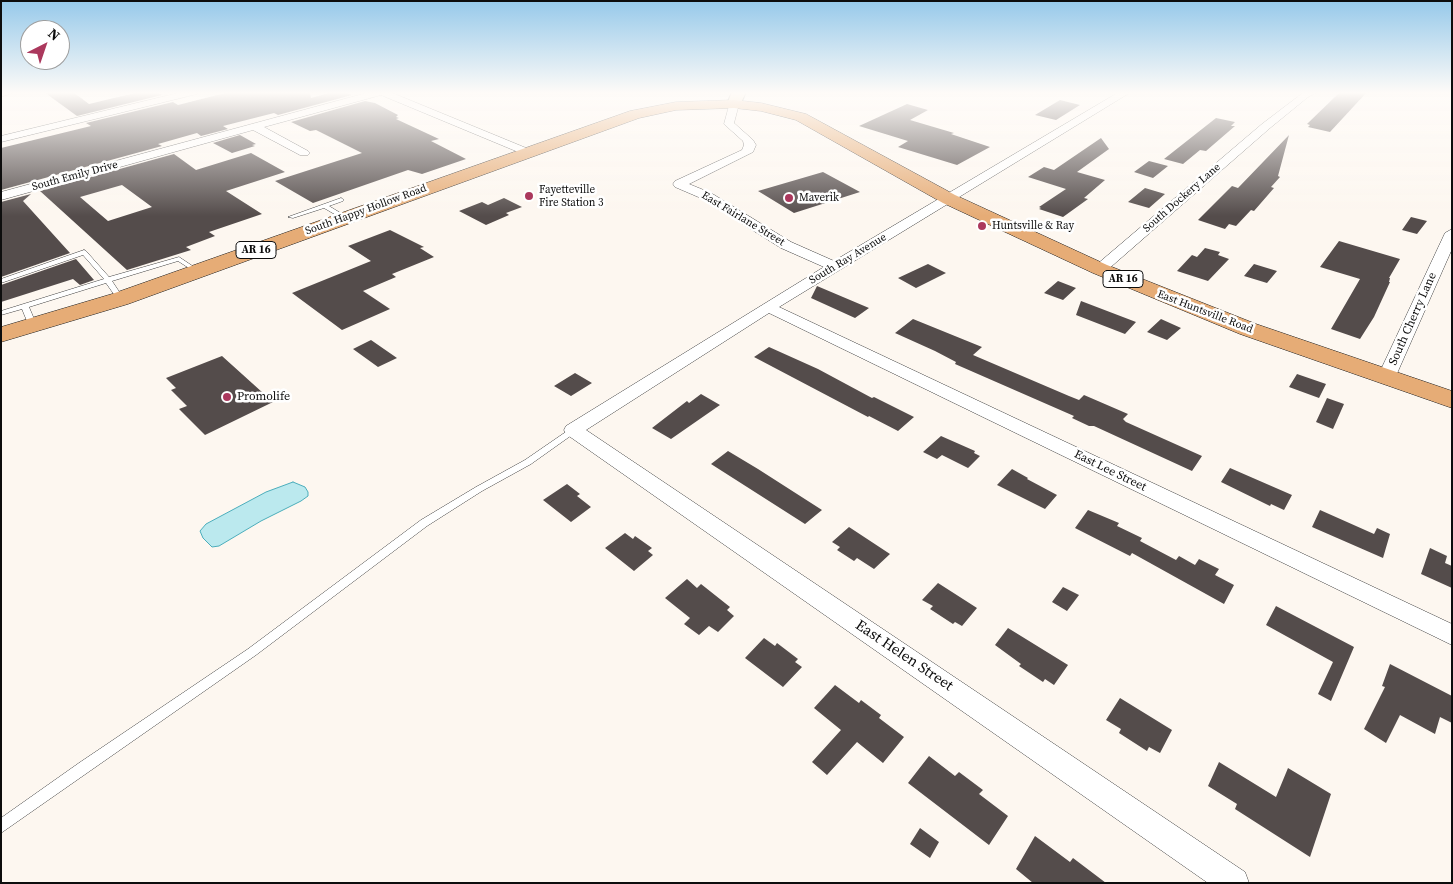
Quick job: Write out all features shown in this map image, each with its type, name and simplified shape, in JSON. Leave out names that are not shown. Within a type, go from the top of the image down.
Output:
[{"type":"main road","name":"South Happy Hollow Road","points":[[1,335],[120,299],[197,271],[343,209],[581,133]]},
{"type":"main road","name":"East Huntsville Road","points":[[831,133],[949,199],[1100,270],[1248,329],[1452,400]]},
{"type":"street","points":[[1,139],[25,133]]},
{"type":"street","name":"South Emily Drive","points":[[1,196],[233,133]]},
{"type":"street","points":[[268,133],[304,153]]},
{"type":"street","points":[[481,133],[527,152]]},
{"type":"street","name":"East Fairlane Street","points":[[740,133],[748,140],[750,145],[747,152],[679,184],[707,196],[786,246],[834,267]]},
{"type":"street","name":"South Ray Avenue","points":[[573,430],[768,307],[1058,133]]},
{"type":"street","name":"South Dockery Lane","points":[[1100,270],[1258,133]]},
{"type":"street","name":"South Cherry Lane","points":[[1386,378],[1452,234]]},
{"type":"street","name":"East Lee Street","points":[[768,307],[1452,635]]},
{"type":"street","name":"East Helen Street","points":[[573,430],[1234,883]]},
{"type":"lane","points":[[324,206],[343,209]]},
{"type":"lane","points":[[291,218],[324,206],[343,209]]},
{"type":"lane","points":[[1,281],[84,252],[108,280],[120,299]]},
{"type":"lane","points":[[1,313],[179,259],[197,271]]},
{"type":"lane","points":[[25,306],[32,326]]},
{"type":"lane","points":[[1,826],[83,767],[252,652],[424,523],[479,489],[528,462],[573,430]]},
{"type":"water","points":[[293,482],[305,487],[308,496],[219,546],[212,547],[203,538],[200,531],[206,524],[266,492]]},
{"type":"building","points":[[61,133],[196,133],[158,144],[162,146],[1,190],[1,148]]},
{"type":"building","points":[[197,133],[212,133],[201,136]]},
{"type":"building","points":[[323,133],[427,133],[439,139],[431,141],[466,159],[422,174],[408,170],[313,203],[275,181],[362,153]]},
{"type":"building","points":[[883,133],[953,133],[951,134],[990,147],[957,165],[898,147],[908,141]]},
{"type":"building","points":[[1197,133],[1227,133],[1206,151],[1200,150],[1183,164],[1164,159]]},
{"type":"building","points":[[240,135],[256,144],[252,145],[255,146],[232,153],[213,143]]},
{"type":"building","points":[[1289,135],[1278,176],[1280,177],[1271,187],[1274,188],[1254,211],[1251,210],[1236,226],[1229,224],[1225,229],[1198,220],[1232,186],[1238,188]]},
{"type":"building","points":[[1101,138],[1109,149],[1077,172],[1105,180],[1084,198],[1088,199],[1063,217],[1039,209],[1041,208],[1039,207],[1066,189],[1028,177],[1044,167],[1054,170]]},
{"type":"building","points":[[251,153],[285,172],[226,191],[262,214],[209,232],[215,236],[186,247],[191,250],[127,270],[40,191],[174,154],[196,170]],"holes":[[[122,185],[152,207],[108,221],[80,197]]]},
{"type":"building","points":[[1149,161],[1168,166],[1153,178],[1134,172]]},
{"type":"building","points":[[823,172],[860,192],[794,213],[758,191]]},
{"type":"building","points":[[1145,188],[1165,194],[1149,208],[1128,202]]},
{"type":"building","points":[[31,194],[23,201],[70,253],[1,277],[1,202]]},
{"type":"building","points":[[504,198],[522,207],[506,213],[509,215],[486,225],[459,211],[482,202],[488,205]]},
{"type":"building","points":[[1411,217],[1427,221],[1417,234],[1402,230]]},
{"type":"building","points":[[390,230],[424,247],[420,248],[434,257],[392,274],[396,277],[363,291],[390,309],[342,330],[292,293],[371,261],[348,246]]},
{"type":"building","points":[[1339,241],[1400,259],[1389,278],[1390,282],[1374,317],[1360,339],[1331,329],[1360,279],[1320,267]]},
{"type":"building","points":[[1205,248],[1220,252],[1218,255],[1229,259],[1208,281],[1177,271],[1192,255],[1197,257]]},
{"type":"building","points":[[76,259],[94,280],[80,285],[73,279],[1,302],[1,285]]},
{"type":"building","points":[[928,264],[946,273],[916,288],[898,278]]},
{"type":"building","points":[[1254,264],[1277,271],[1267,283],[1244,276]]},
{"type":"building","points":[[1058,281],[1076,288],[1063,300],[1044,293]]},
{"type":"building","points":[[817,286],[869,308],[855,318],[811,298]]},
{"type":"building","points":[[1081,301],[1136,322],[1125,334],[1076,315]]},
{"type":"building","points":[[913,319],[982,347],[973,355],[1079,400],[1084,395],[1128,414],[1123,419],[1126,422],[1202,456],[1192,471],[1094,426],[1089,426],[1072,418],[1074,416],[955,364],[956,362],[935,351],[895,333]]},
{"type":"building","points":[[1161,319],[1181,328],[1167,340],[1147,332]]},
{"type":"building","points":[[371,340],[397,358],[378,367],[353,349]]},
{"type":"building","points":[[769,347],[914,417],[898,431],[868,417],[754,357]]},
{"type":"building","name":"Promolife","points":[[222,356],[273,402],[205,435],[179,409],[187,406],[171,390],[176,388],[166,378]]},
{"type":"building","points":[[575,373],[592,383],[571,396],[554,386]]},
{"type":"building","points":[[1297,374],[1326,384],[1319,398],[1289,387]]},
{"type":"building","points":[[701,394],[720,405],[671,439],[652,428],[687,401],[689,403]]},
{"type":"building","points":[[1327,398],[1344,404],[1333,429],[1316,422]]},
{"type":"building","points":[[941,436],[975,451],[974,453],[980,456],[968,468],[942,455],[937,459],[923,452]]},
{"type":"building","points":[[728,451],[822,510],[805,524],[711,464]]},
{"type":"building","points":[[1230,468],[1292,495],[1284,510],[1271,504],[1270,506],[1221,482]]},
{"type":"building","points":[[1012,469],[1057,495],[1045,509],[997,485]]},
{"type":"building","points":[[567,484],[580,494],[577,496],[591,507],[571,522],[543,500]]},
{"type":"building","points":[[1088,510],[1119,523],[1117,526],[1142,538],[1140,541],[1176,560],[1179,556],[1195,565],[1199,559],[1219,569],[1215,575],[1234,585],[1224,604],[1132,553],[1130,556],[1075,528]]},
{"type":"building","points":[[1320,510],[1374,534],[1377,528],[1390,534],[1383,558],[1312,527]]},
{"type":"building","points":[[849,527],[890,554],[874,569],[857,558],[854,561],[837,550],[840,547],[832,542]]},
{"type":"building","points":[[625,533],[633,539],[635,536],[652,548],[648,551],[653,555],[634,571],[605,548]]},
{"type":"building","points":[[1430,548],[1447,556],[1445,563],[1452,566],[1452,588],[1421,574]]},
{"type":"building","points":[[687,579],[697,588],[701,584],[730,607],[727,610],[734,616],[718,632],[709,626],[699,635],[684,624],[690,618],[665,598]]},
{"type":"building","points":[[938,583],[977,608],[962,626],[955,622],[953,624],[930,609],[933,606],[922,600]]},
{"type":"building","points":[[1063,587],[1079,595],[1067,611],[1052,602]]},
{"type":"building","points":[[1276,606],[1354,647],[1331,701],[1318,694],[1333,662],[1266,625]]},
{"type":"building","points":[[1008,628],[1068,665],[1054,685],[1045,679],[1043,682],[1019,666],[1021,664],[995,645]]},
{"type":"building","points":[[764,638],[775,646],[777,643],[798,659],[795,662],[802,667],[783,687],[745,658]]},
{"type":"building","points":[[1390,664],[1452,696],[1452,723],[1440,717],[1435,734],[1400,715],[1386,743],[1364,729],[1385,687],[1382,686]]},
{"type":"building","points":[[835,685],[859,703],[861,700],[881,715],[879,718],[904,737],[883,763],[857,742],[827,775],[812,762],[841,730],[814,708]]},
{"type":"building","points":[[1120,698],[1172,730],[1160,753],[1149,747],[1147,751],[1119,733],[1121,729],[1106,720]]},
{"type":"building","points":[[929,756],[955,776],[959,772],[983,790],[979,794],[1008,816],[989,845],[908,783]]},
{"type":"building","points":[[1219,762],[1276,797],[1288,768],[1331,794],[1310,857],[1235,809],[1237,804],[1208,786]]},
{"type":"building","points":[[920,828],[939,842],[930,858],[910,844]]},
{"type":"building","points":[[1035,836],[1070,862],[1073,858],[1106,883],[1033,883],[1016,869]]},
{"type":"place","name":"Fayetteville Fire Station 3","points":[[529,196]]},
{"type":"place","name":"Maverik","points":[[789,198]]},
{"type":"place","name":"Huntsville & Ray","points":[[982,226]]},
{"type":"place","name":"Promolife","points":[[227,397]]}]
